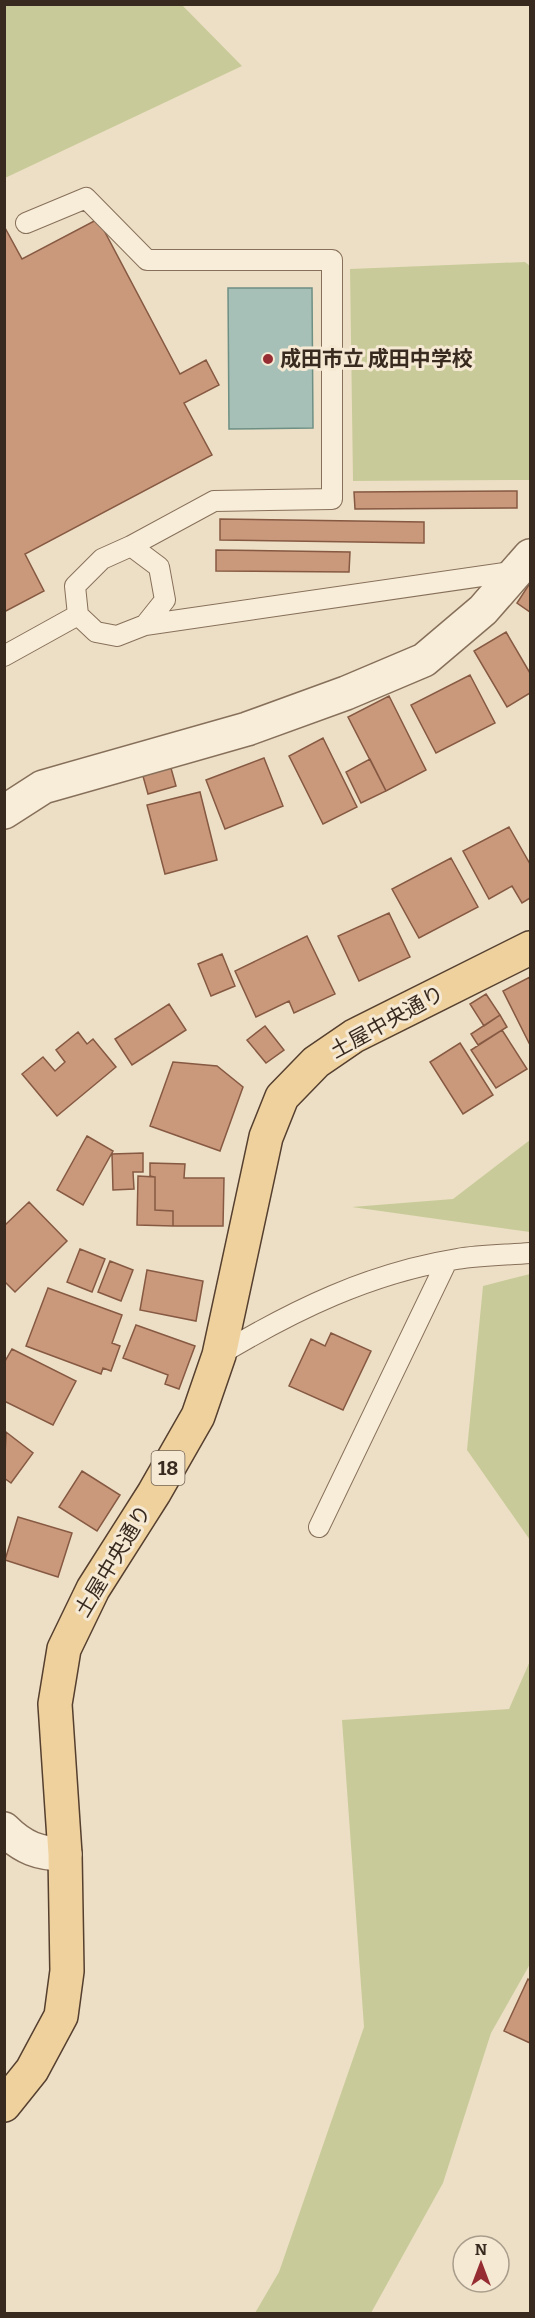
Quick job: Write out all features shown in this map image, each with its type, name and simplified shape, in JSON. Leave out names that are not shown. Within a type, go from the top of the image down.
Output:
[{"type":"main road","name":"土屋中央通り","points":[[4,2106],[32,2070],[61,2016],[67,1971],[65,1854],[55,1704],[64,1649],[93,1589],[154,1493],[198,1416],[219,1356],[266,1137],[282,1097],[316,1062],[354,1036],[531,948]]},
{"type":"street","points":[[4,812],[43,787],[247,729],[346,693],[424,660],[483,610],[525,563]]},
{"type":"street","points":[[4,1829],[19,1845],[44,1854],[65,1854]]},
{"type":"lane","points":[[26,224],[86,198],[147,260],[332,260],[332,499],[214,501],[102,559],[75,586],[78,615],[96,632],[117,636],[145,626],[525,563]]},
{"type":"lane","points":[[131,546],[159,567],[165,600],[145,626]]},
{"type":"lane","points":[[4,656],[78,615]]},
{"type":"lane","points":[[219,1356],[275,1322],[334,1293],[387,1275],[447,1261],[531,1252]]},
{"type":"lane","points":[[318,1527],[447,1261]]},
{"type":"green space","points":[[5,5],[182,5],[242,66],[5,178]]},
{"type":"green space","points":[[525,262],[530,266],[530,480],[353,481],[350,269]]},
{"type":"green space","points":[[530,1140],[530,1232],[352,1207],[453,1199]]},
{"type":"green space","points":[[530,1274],[530,1540],[467,1450],[483,1286]]},
{"type":"green space","points":[[530,1661],[530,1964],[491,2033],[443,2183],[371,2313],[255,2313],[279,2272],[364,2027],[342,1720],[509,1709]]},
{"type":"water","points":[[228,288],[312,288],[313,428],[229,429]]},
{"type":"building","points":[[98,219],[180,374],[206,360],[219,385],[184,403],[212,455],[25,554],[44,591],[4,612],[4,226],[22,259]]},
{"type":"building","points":[[517,491],[517,508],[355,509],[354,492]]},
{"type":"building","points":[[220,519],[424,522],[424,543],[220,540]]},
{"type":"building","points":[[216,550],[350,552],[349,572],[216,571]]},
{"type":"building","points":[[530,583],[530,612],[517,603]]},
{"type":"building","points":[[506,632],[530,673],[530,693],[507,707],[474,651]]},
{"type":"building","points":[[470,675],[495,723],[436,753],[411,705]]},
{"type":"building","points":[[389,696],[426,770],[386,791],[348,717]]},
{"type":"building","points":[[323,738],[357,807],[323,824],[289,756]]},
{"type":"building","points":[[264,758],[283,806],[225,829],[206,780]]},
{"type":"building","points":[[370,759],[386,791],[361,803],[346,772]]},
{"type":"building","points":[[169,761],[176,786],[148,794],[141,769]]},
{"type":"building","points":[[200,792],[217,860],[165,874],[147,805]]},
{"type":"building","points":[[509,827],[530,864],[530,898],[522,903],[512,886],[489,899],[463,851]]},
{"type":"building","points":[[451,858],[478,907],[419,938],[392,889]]},
{"type":"building","points":[[389,913],[410,957],[359,981],[338,936]]},
{"type":"building","points":[[307,936],[335,994],[294,1013],[289,1001],[256,1017],[235,971]]},
{"type":"building","points":[[222,954],[235,986],[211,996],[198,964]]},
{"type":"building","points":[[530,977],[530,1042],[529,1043],[503,991]]},
{"type":"building","points":[[486,994],[500,1015],[484,1026],[470,1004]]},
{"type":"building","points":[[169,1004],[186,1030],[132,1065],[115,1039]]},
{"type":"building","points":[[500,1015],[507,1027],[478,1045],[471,1034]]},
{"type":"building","points":[[265,1026],[284,1050],[266,1063],[247,1040]]},
{"type":"building","points":[[502,1030],[527,1069],[496,1088],[471,1050]]},
{"type":"building","points":[[78,1032],[87,1044],[93,1039],[116,1067],[57,1116],[22,1074],[43,1057],[55,1071],[65,1062],[56,1050]]},
{"type":"building","points":[[460,1043],[493,1095],[463,1114],[430,1062]]},
{"type":"building","points":[[173,1062],[217,1066],[243,1087],[220,1151],[150,1126]]},
{"type":"building","points":[[87,1136],[113,1151],[83,1205],[57,1190]]},
{"type":"building","points":[[143,1153],[143,1172],[133,1172],[134,1189],[113,1190],[112,1154]]},
{"type":"building","points":[[150,1163],[185,1164],[184,1178],[224,1178],[223,1226],[173,1226],[173,1211],[155,1210],[155,1177],[150,1176]]},
{"type":"building","points":[[138,1176],[155,1177],[155,1210],[173,1211],[173,1226],[137,1225]]},
{"type":"building","points":[[29,1202],[67,1241],[15,1292],[4,1281],[4,1226]]},
{"type":"building","points":[[80,1249],[105,1259],[92,1292],[67,1282]]},
{"type":"building","points":[[110,1261],[133,1270],[121,1301],[98,1292]]},
{"type":"building","points":[[147,1270],[203,1281],[196,1321],[140,1310]]},
{"type":"building","points":[[48,1288],[122,1315],[112,1343],[120,1346],[111,1371],[103,1368],[101,1374],[26,1346]]},
{"type":"building","points":[[136,1325],[195,1346],[179,1389],[165,1384],[168,1375],[123,1358]]},
{"type":"building","points":[[331,1333],[371,1351],[343,1410],[289,1386],[311,1339],[325,1346]]},
{"type":"building","points":[[12,1349],[76,1381],[53,1425],[4,1401],[4,1363]]},
{"type":"building","points":[[6,1432],[33,1453],[11,1483],[4,1478]]},
{"type":"building","points":[[82,1471],[120,1495],[97,1531],[59,1507]]},
{"type":"building","points":[[18,1517],[72,1533],[58,1577],[5,1560]]},
{"type":"building","points":[[528,1979],[530,1981],[530,2043],[504,2031]]},
{"type":"place","name":"成田市立 成田中学校","points":[[268,359]]}]
